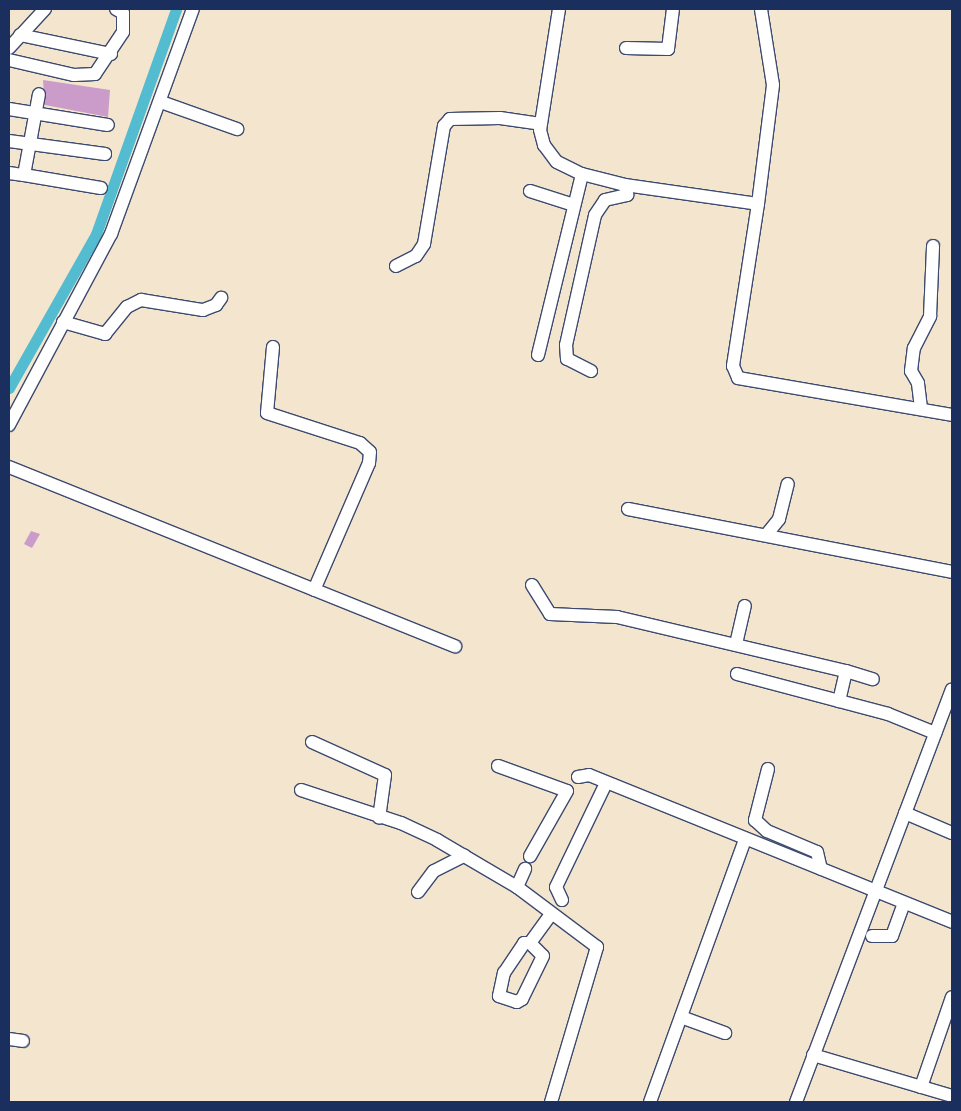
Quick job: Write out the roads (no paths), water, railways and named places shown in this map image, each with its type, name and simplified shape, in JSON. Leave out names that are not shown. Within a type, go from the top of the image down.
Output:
[{"type":"street","points":[[9,48],[45,9]]},
{"type":"street","points":[[9,60],[88,77],[111,54],[123,32],[122,13],[116,9]]},
{"type":"street","points":[[9,425],[111,234],[161,102],[192,9]]},
{"type":"street","points":[[559,9],[541,124],[544,145],[558,162],[582,174],[625,185],[758,204]]},
{"type":"street","points":[[626,48],[668,49],[673,9]]},
{"type":"street","points":[[761,9],[773,85],[758,204],[733,366],[738,378],[921,408],[952,415]]},
{"type":"street","points":[[20,35],[111,54]]},
{"type":"street","points":[[24,175],[28,143],[39,94]]},
{"type":"street","points":[[161,102],[237,129]]},
{"type":"street","points":[[9,109],[108,125]]},
{"type":"street","points":[[396,266],[416,256],[424,244],[444,126],[450,119],[500,118],[541,124]]},
{"type":"street","points":[[9,140],[105,154]]},
{"type":"street","points":[[9,173],[100,188]]},
{"type":"street","points":[[538,355],[582,174]]},
{"type":"street","points":[[591,371],[567,359],[566,345],[595,215],[605,200],[627,195],[625,185]]},
{"type":"street","points":[[530,191],[574,205]]},
{"type":"street","points":[[921,408],[918,383],[911,371],[914,348],[930,316],[933,246]]},
{"type":"street","points":[[63,322],[105,334],[127,307],[141,300],[203,310],[216,305],[221,298]]},
{"type":"street","points":[[274,347],[267,413],[360,443],[370,452],[370,463],[314,590]]},
{"type":"street","points":[[9,467],[455,646]]},
{"type":"street","points":[[767,534],[779,520],[788,484]]},
{"type":"street","points":[[628,509],[767,534],[952,572]]},
{"type":"street","points":[[532,585],[550,614],[617,617],[736,644],[872,679]]},
{"type":"street","points":[[736,644],[745,606]]},
{"type":"street","points":[[839,701],[846,671]]},
{"type":"street","points":[[737,674],[839,701],[935,733]]},
{"type":"street","points":[[796,1102],[952,689]]},
{"type":"street","points":[[312,742],[385,775],[379,818]]},
{"type":"street","points":[[498,766],[567,790],[530,856]]},
{"type":"street","points":[[768,769],[755,820],[767,831],[817,852],[820,869]]},
{"type":"street","points":[[578,777],[589,775],[952,922]]},
{"type":"street","points":[[562,900],[556,886],[606,783]]},
{"type":"street","points":[[301,790],[379,818],[401,823],[464,856],[518,887],[598,952],[551,1102]]},
{"type":"street","points":[[905,813],[952,833]]},
{"type":"street","points":[[650,1102],[746,840]]},
{"type":"street","points":[[418,892],[434,871],[464,856]]},
{"type":"street","points":[[518,887],[525,869]]},
{"type":"street","points":[[872,936],[892,936],[904,902]]},
{"type":"street","points":[[530,943],[551,914]]},
{"type":"street","points":[[524,943],[530,943],[543,956],[522,999],[517,1002],[499,996],[504,973],[524,943]]},
{"type":"street","points":[[921,1087],[952,997]]},
{"type":"street","points":[[681,1017],[725,1033]]},
{"type":"street","points":[[9,1039],[24,1041]]},
{"type":"street","points":[[813,1055],[952,1096]]},
{"type":"waterway","points":[[9,388],[96,234],[176,9]]}]
